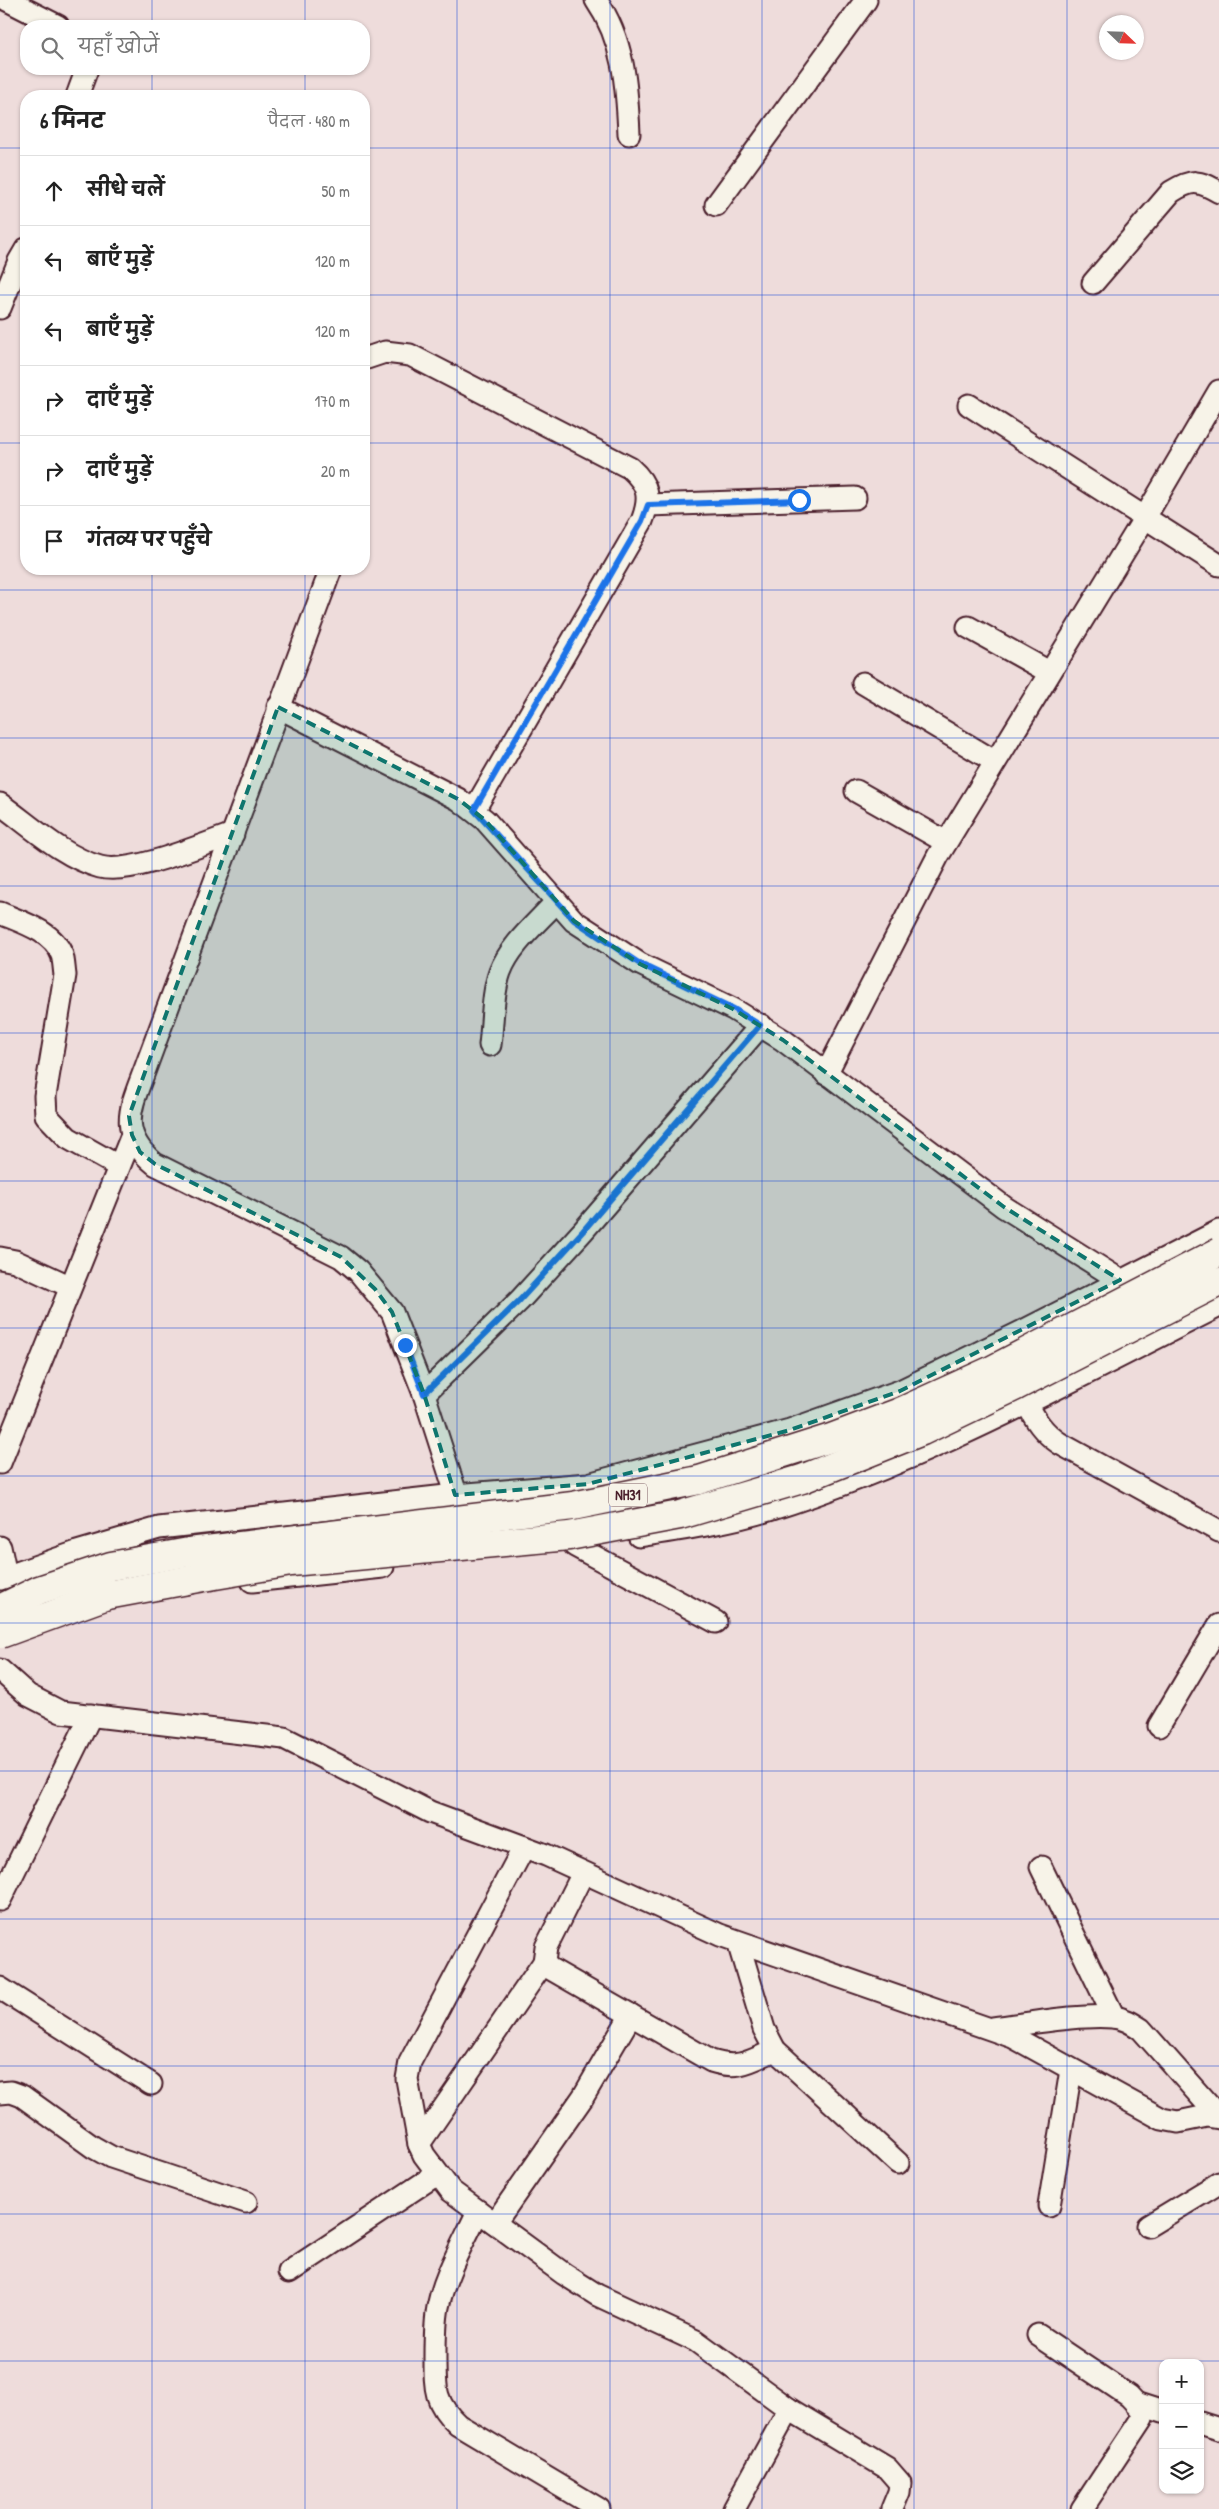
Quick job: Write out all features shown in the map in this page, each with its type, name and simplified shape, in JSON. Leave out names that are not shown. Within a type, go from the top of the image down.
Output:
[{"type":"highway","name":"NH31","points":[[0,1609],[39,1590],[111,1566],[189,1552],[573,1506],[699,1480],[831,1438],[900,1412],[990,1370],[1219,1252]]},
{"type":"highway","name":"NH31","points":[[0,1634],[107,1595],[215,1575],[291,1562],[570,1536],[680,1515],[802,1479],[922,1431],[1016,1386],[1219,1282]]},
{"type":"street","points":[[7,0],[46,20]]},
{"type":"street","points":[[716,205],[866,0]]},
{"type":"street","points":[[598,3],[617,42],[627,81],[629,134]]},
{"type":"street","points":[[80,90],[85,75]]},
{"type":"street","points":[[1093,283],[1171,192],[1186,182],[1200,182],[1219,192]]},
{"type":"street","points":[[0,308],[20,259]]},
{"type":"street","points":[[370,357],[385,352],[410,355],[630,468],[640,478],[646,490],[648,505],[642,521],[474,810]]},
{"type":"street","points":[[826,1074],[946,842],[1144,519],[1219,391]]},
{"type":"street","points":[[969,405],[1144,519],[1219,565]]},
{"type":"street","points":[[648,505],[855,498]]},
{"type":"street","points":[[329,575],[278,707],[129,1116],[132,1135],[140,1152],[155,1164],[341,1257],[358,1270],[392,1312],[424,1394],[455,1495],[484,1556]]},
{"type":"street","points":[[968,627],[1049,672]]},
{"type":"street","points":[[863,683],[994,762]]},
{"type":"street","points":[[278,707],[458,799],[474,810],[498,834],[556,902],[574,920],[618,952],[734,1009],[760,1025],[1004,1207],[1120,1280]]},
{"type":"street","points":[[856,791],[946,842]]},
{"type":"street","points":[[0,804],[71,854],[101,867],[116,869],[135,866],[233,834]]},
{"type":"street","points":[[490,1045],[500,972],[514,949],[556,902]]},
{"type":"street","points":[[0,913],[35,928],[55,944],[62,956],[65,975],[45,1096],[46,1115],[68,1138],[118,1166]]},
{"type":"street","points":[[424,1394],[520,1300],[577,1238],[760,1025]]},
{"type":"street","points":[[0,1463],[132,1135]]},
{"type":"street","points":[[0,1547],[3,1577],[159,1528],[455,1495],[588,1484],[790,1430],[900,1391],[1019,1333],[1219,1231]]},
{"type":"street","points":[[0,1258],[15,1261],[70,1286]]},
{"type":"street","points":[[0,1647],[101,1609],[239,1582],[575,1546],[695,1527],[767,1511],[847,1483],[1027,1402],[1219,1306]]},
{"type":"street","points":[[1027,1402],[1036,1422],[1046,1434],[1059,1443],[1219,1530]]},
{"type":"street","points":[[575,1546],[716,1622]]},
{"type":"street","points":[[1158,1726],[1219,1625]]},
{"type":"street","points":[[0,1670],[28,1695],[44,1705],[61,1712],[284,1738],[430,1812],[546,1855],[738,1942],[991,2028],[1028,2045],[1162,2119],[1178,2122],[1200,2116],[1219,2118]]},
{"type":"street","points":[[0,1900],[91,1715]]},
{"type":"street","points":[[524,1847],[410,2062],[407,2079],[420,2144],[424,2155],[451,2191],[564,2274],[597,2295],[696,2341],[789,2409],[887,2468],[900,2483],[899,2492],[892,2509]]},
{"type":"street","points":[[1041,1867],[1114,2017]]},
{"type":"street","points":[[420,2144],[544,1962],[546,1947],[580,1871]]},
{"type":"street","points":[[738,1942],[764,2029],[775,2050],[898,2163]]},
{"type":"street","points":[[544,1962],[549,1968],[711,2061],[727,2066],[741,2065],[775,2050]]},
{"type":"street","points":[[0,1988],[150,2084]]},
{"type":"street","points":[[599,2509],[458,2425],[445,2413],[437,2399],[435,2382],[438,2308],[443,2287],[486,2217],[583,2097],[631,2015]]},
{"type":"street","points":[[991,2028],[1114,2017],[1130,2021],[1141,2029],[1219,2118]]},
{"type":"street","points":[[1049,2206],[1071,2070]]},
{"type":"street","points":[[0,2094],[11,2092],[22,2096],[93,2147],[111,2157],[246,2202]]},
{"type":"street","points":[[289,2272],[437,2174]]},
{"type":"street","points":[[1148,2226],[1219,2183]]},
{"type":"street","points":[[1038,2336],[1129,2396],[1143,2411],[1142,2418],[1082,2509]]},
{"type":"street","points":[[1138,2404],[1159,2411]]},
{"type":"street","points":[[734,2509],[789,2409]]},
{"type":"street","points":[[1204,2424],[1219,2429]]},
{"type":"highlighted area","points":[[278,707],[458,799],[485,820],[574,921],[640,964],[733,1009],[783,1040],[1004,1207],[1120,1280],[900,1391],[790,1430],[588,1484],[455,1495],[424,1394],[392,1312],[375,1289],[341,1257],[155,1164],[140,1152],[132,1135],[129,1116]]},
{"type":"building","points":[[0,1986],[5,1992],[0,2004]]},
{"type":"route","points":[[405,1345],[424,1394],[520,1300],[583,1231],[760,1025],[734,1009],[618,952],[574,920],[556,902],[498,834],[474,810],[568,651],[642,521],[648,505],[799,500]]}]
